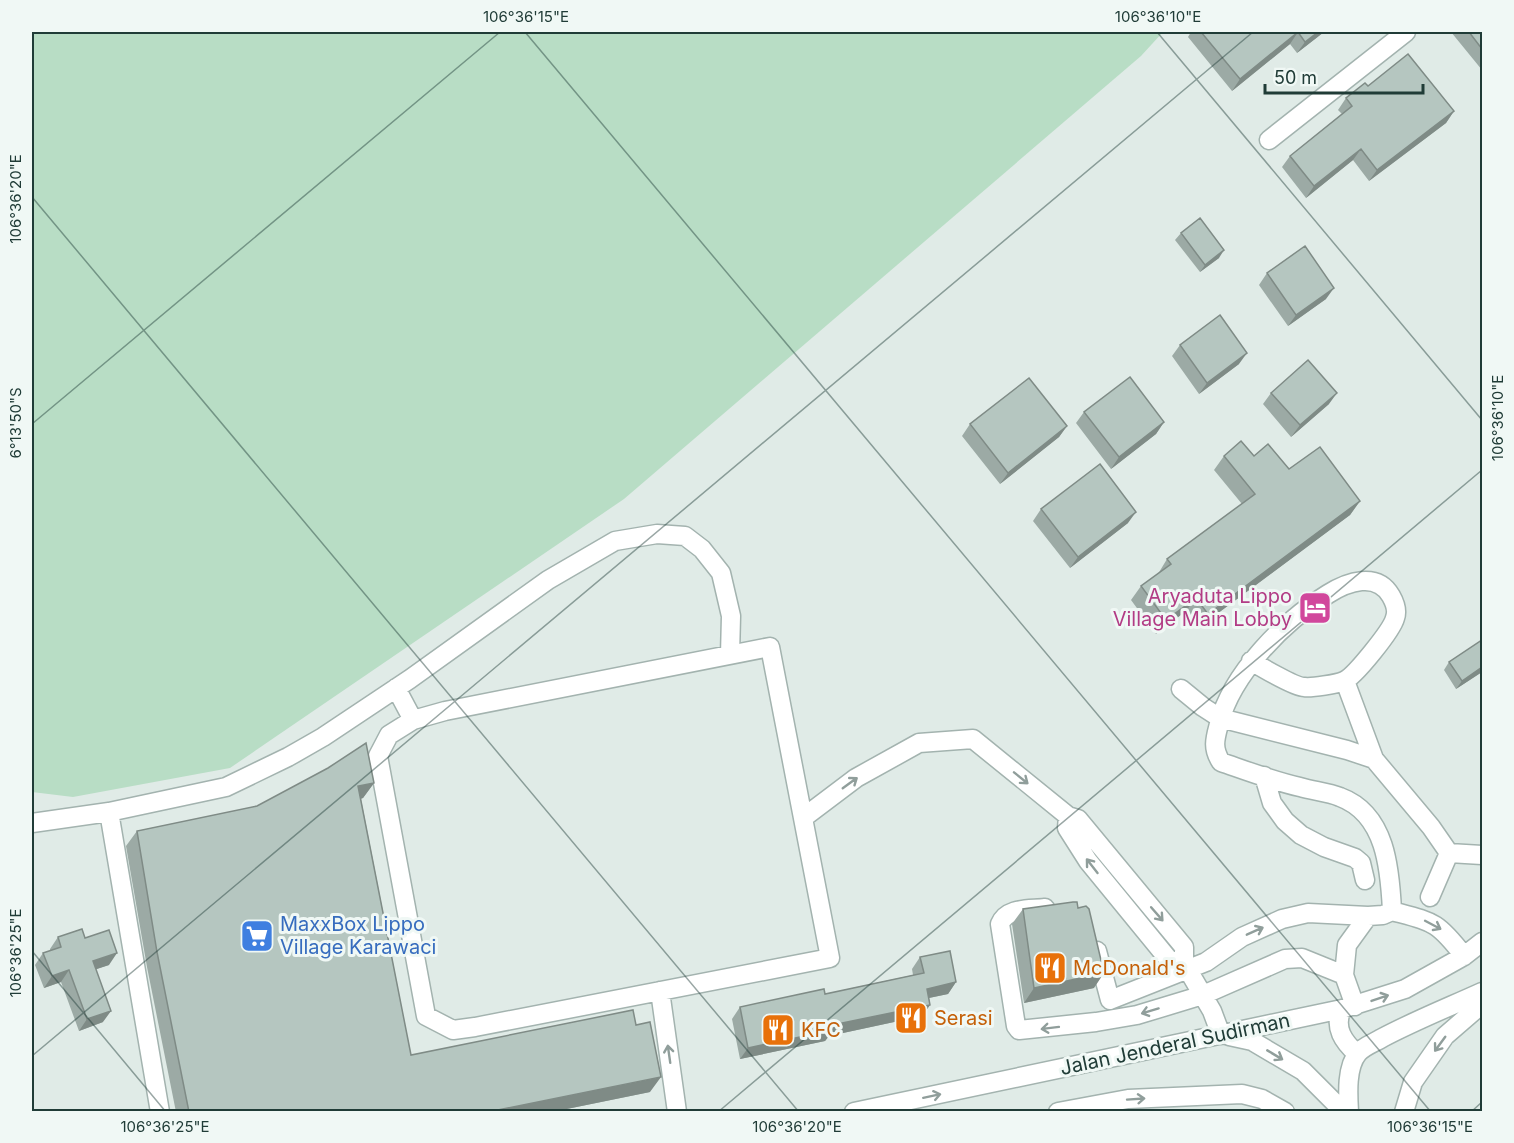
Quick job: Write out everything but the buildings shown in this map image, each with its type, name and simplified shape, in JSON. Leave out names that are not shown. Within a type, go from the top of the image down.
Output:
[{"type":"street","points":[[1269,140],[1406,32]]},
{"type":"street","points":[[32,823],[109,812],[226,787],[323,737],[548,580],[615,541],[657,534],[685,536],[702,549],[721,573],[731,616],[730,655]]},
{"type":"street","points":[[1251,661],[1302,688],[1346,681],[1377,647],[1395,619],[1396,609],[1387,589],[1375,581],[1354,582],[1336,589],[1306,608],[1251,661],[1234,686],[1220,718],[1214,744],[1215,753],[1221,762],[1341,797],[1359,809],[1373,823],[1382,837],[1390,879],[1392,911]]},
{"type":"street","points":[[770,647],[830,958],[475,1028],[453,1030],[426,1017],[378,756],[389,735],[413,720],[445,711],[730,655],[770,647]]},
{"type":"street","points":[[1346,681],[1374,759],[1431,827],[1449,853]]},
{"type":"street","points":[[396,688],[413,720]]},
{"type":"street","points":[[1181,689],[1220,718],[1374,759]]},
{"type":"street","points":[[803,818],[856,778],[919,743],[973,739],[1068,816],[1078,819],[1185,963],[1204,994],[1221,1035],[1252,1041],[1303,1071],[1344,1112]]},
{"type":"street","points":[[1264,776],[1272,804],[1285,821],[1302,835],[1324,847],[1355,858],[1361,863],[1365,880]]},
{"type":"street","points":[[109,812],[160,1112]]},
{"type":"street","points":[[1449,853],[1482,855]]},
{"type":"street","points":[[1430,897],[1449,853]]},
{"type":"street","points":[[1062,906],[1010,912],[1003,916],[1000,924],[1016,1026],[1019,1030],[1137,1015],[1204,994],[1285,959],[1302,957],[1344,975]]},
{"type":"street","points":[[1093,939],[1110,1000],[1282,919],[1308,913],[1368,916],[1383,915],[1392,911],[1435,924],[1445,932],[1464,956]]},
{"type":"street","points":[[1357,1054],[1340,1034],[1338,1026],[1348,1008],[1344,975],[1347,945],[1368,916]]},
{"type":"street","name":"Jalan Jenderal Sudirman","points":[[854,1112],[1348,1008],[1405,989],[1464,956],[1482,942]]},
{"type":"street","points":[[660,991],[677,1112]]},
{"type":"street","points":[[1349,1112],[1348,1092],[1357,1054],[1405,1026],[1482,992]]},
{"type":"street","points":[[1404,1112],[1413,1082],[1445,1036],[1482,1004]]},
{"type":"street","points":[[1058,1112],[1128,1100],[1242,1094],[1262,1099],[1285,1112]]},
{"type":"green space","points":[[32,32],[1163,32],[1141,56],[624,499],[230,768],[73,797],[32,792]]},
{"type":"place","name":"Aryaduta Lippo Village Main Lobby","points":[[1315,608]]},
{"type":"place","name":"MaxxBox Lippo Village Karawaci","points":[[257,936]]},
{"type":"place","name":"McDonald's","points":[[1050,968]]},
{"type":"place","name":"Serasi","points":[[911,1018]]},
{"type":"place","name":"KFC","points":[[778,1030]]}]
